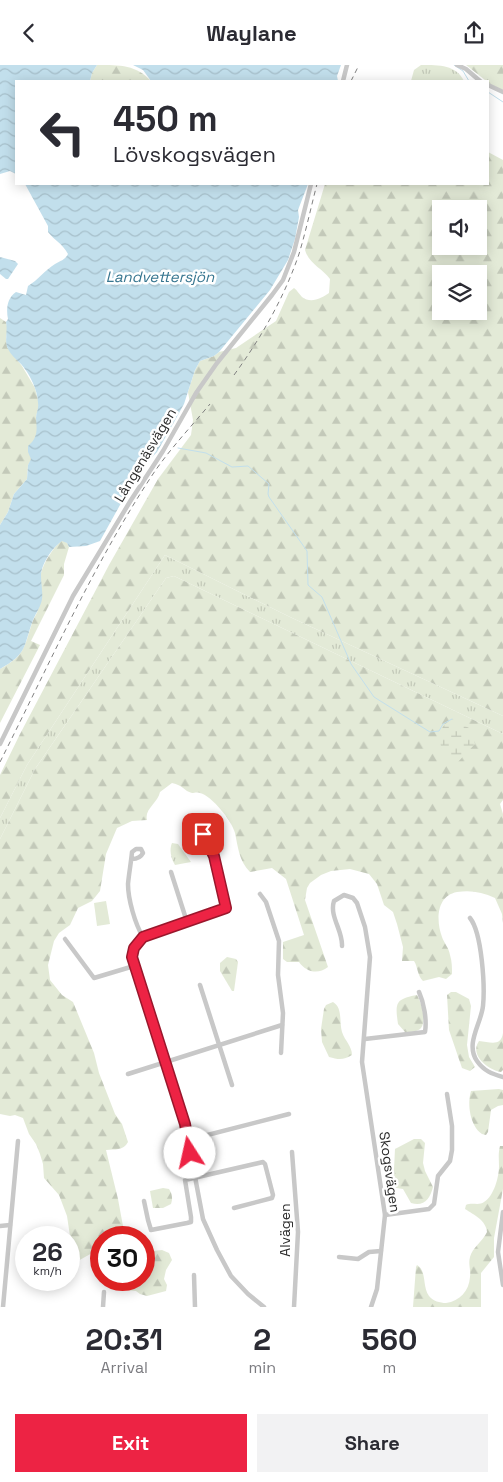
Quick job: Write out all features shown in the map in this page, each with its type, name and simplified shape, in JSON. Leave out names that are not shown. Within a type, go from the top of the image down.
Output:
[{"type":"street","points":[[343,80],[347,65]]},
{"type":"street","points":[[457,65],[466,69],[479,80]]},
{"type":"street","points":[[489,86],[503,93]]},
{"type":"street","name":"Långenäsvägen","points":[[0,744],[73,596],[135,493],[163,451],[196,393],[217,363],[283,280],[294,251],[311,185]]},
{"type":"street","points":[[193,819],[212,850],[226,908],[143,937],[137,942],[132,957],[185,1124],[203,1219],[223,1262],[240,1287],[264,1307]]},
{"type":"street","points":[[132,859],[128,887],[135,920],[143,937]]},
{"type":"street","points":[[171,872],[187,921]]},
{"type":"street","points":[[260,894],[266,902],[278,941],[278,975],[283,1013],[281,1053]]},
{"type":"street","name":"Skogsvägen","points":[[342,946],[342,939],[332,909],[334,901],[344,895],[353,898],[357,903],[365,927],[369,949],[369,993],[363,1068],[385,1215],[376,1295],[371,1307]]},
{"type":"street","points":[[470,918],[479,935],[483,1005],[481,1018],[473,1041],[473,1052],[480,1064],[490,1073],[503,1077]]},
{"type":"street","points":[[65,939],[94,978],[97,979],[134,966]]},
{"type":"street","points":[[200,985],[232,1085]]},
{"type":"street","points":[[365,1039],[425,1032],[423,1002],[419,992]]},
{"type":"street","points":[[128,1074],[282,1025]]},
{"type":"street","points":[[385,1215],[429,1209],[434,1204],[438,1176],[450,1161],[452,1150],[452,1132],[447,1093]]},
{"type":"street","points":[[188,1140],[289,1114]]},
{"type":"street","points":[[3,1307],[18,1141]]},
{"type":"street","name":"Alvägen","points":[[292,1152],[298,1232],[294,1307]]},
{"type":"street","points":[[144,1201],[151,1230],[190,1221],[185,1180],[261,1161],[264,1163],[273,1195],[272,1198],[234,1208]]},
{"type":"street","points":[[503,1212],[498,1252],[503,1285]]},
{"type":"street","points":[[0,1227],[10,1225]]},
{"type":"street","points":[[339,1257],[358,1259],[369,1252],[380,1251]]},
{"type":"street","points":[[194,1275],[194,1307]]},
{"type":"street","points":[[102,1307],[104,1291]]},
{"type":"green space","points":[[97,65],[113,65],[134,69],[150,80],[90,80]]},
{"type":"green space","points":[[421,65],[447,67],[457,72],[463,80],[411,80],[414,70]]},
{"type":"green space","points":[[466,65],[503,65],[503,90],[490,84],[489,80],[485,80]]},
{"type":"green space","points":[[489,153],[503,160],[503,716],[290,617],[165,555],[27,765],[0,818],[0,775],[20,734],[109,565],[158,479],[191,435],[193,420],[188,392],[195,370],[200,361],[219,352],[236,348],[276,321],[289,292],[294,288],[302,297],[309,300],[320,298],[329,293],[330,279],[307,255],[305,250],[325,185],[489,185]]},
{"type":"green space","points":[[0,318],[6,322],[8,330],[6,337],[7,347],[22,366],[35,388],[39,404],[36,417],[38,425],[37,434],[32,459],[28,465],[27,479],[14,494],[8,512],[0,525]]},
{"type":"green space","points":[[62,540],[69,547],[64,564],[64,575],[31,641],[40,645],[0,723],[0,669],[19,655],[25,645],[39,607],[42,569],[52,551]]},
{"type":"green space","points":[[165,555],[290,617],[503,716],[503,734],[174,576],[166,578],[35,769],[0,839],[0,818],[27,765]]},
{"type":"green space","points":[[174,576],[503,734],[503,800],[500,804],[503,814],[503,923],[502,914],[495,898],[472,891],[450,894],[441,904],[439,924],[451,957],[452,974],[446,979],[439,977],[423,981],[414,961],[402,961],[403,947],[393,912],[384,905],[377,884],[369,874],[350,869],[331,871],[310,883],[305,900],[328,967],[316,972],[305,968],[299,962],[287,962],[283,959],[283,942],[304,935],[286,879],[272,868],[250,872],[246,868],[241,859],[235,833],[230,822],[216,804],[205,795],[189,792],[179,785],[172,783],[160,792],[147,813],[147,820],[132,821],[117,828],[106,854],[100,891],[92,901],[78,908],[70,925],[59,933],[54,941],[48,965],[50,980],[62,995],[73,1002],[94,1053],[99,1073],[115,1114],[122,1124],[128,1142],[121,1148],[106,1150],[123,1226],[90,1226],[90,1254],[80,1260],[80,1226],[68,1226],[67,1216],[59,1195],[44,1178],[40,1154],[23,1118],[15,1115],[0,1114],[0,839],[35,769],[166,578]]},
{"type":"green space","points":[[452,719],[469,728],[475,744],[457,763],[442,753],[440,742],[440,733],[443,726]]},
{"type":"green space","points":[[172,843],[178,844],[191,862],[175,865],[171,854]]},
{"type":"green space","points":[[106,901],[110,924],[97,926],[94,903]]},
{"type":"green space","points":[[227,957],[236,959],[238,962],[234,991],[232,991],[220,971],[220,963]]},
{"type":"green space","points":[[451,992],[456,992],[469,999],[471,1006],[467,1045],[469,1057],[475,1067],[470,1071],[462,1068],[449,1030],[447,995]]},
{"type":"green space","points":[[417,995],[423,1011],[423,1025],[418,1030],[405,1032],[398,1024],[398,1003],[404,998]]},
{"type":"green space","points":[[333,1002],[338,1008],[342,1032],[352,1052],[352,1055],[344,1059],[329,1057],[322,1042],[321,1029],[324,1009],[326,1005]]},
{"type":"green space","points":[[503,1033],[503,1070],[501,1072],[496,1071],[481,1061],[476,1051],[479,1041],[497,1042]]},
{"type":"green space","points":[[503,1090],[503,1105],[491,1110],[488,1132],[486,1135],[482,1134],[472,1120],[469,1102],[471,1091]]},
{"type":"green space","points":[[414,1139],[421,1139],[425,1143],[423,1163],[433,1187],[426,1201],[420,1204],[411,1203],[403,1189],[392,1186],[387,1177],[394,1169],[395,1149]]},
{"type":"green space","points":[[500,1146],[503,1146],[503,1189],[494,1238],[494,1257],[481,1273],[481,1307],[413,1307],[417,1265],[422,1271],[429,1296],[435,1300],[444,1303],[451,1302],[459,1298],[466,1291],[469,1282],[471,1254],[487,1232],[482,1221],[465,1209],[466,1205],[480,1204],[491,1195],[498,1175]]},
{"type":"green space","points":[[163,1188],[170,1191],[171,1204],[163,1208],[153,1208],[150,1191]]},
{"type":"green space","points":[[162,1250],[169,1253],[172,1260],[166,1270],[164,1279],[167,1285],[166,1291],[147,1296],[136,1291],[155,1291],[155,1251]]},
{"type":"water","points":[[0,65],[97,65],[90,80],[15,80],[15,174],[10,171],[0,174]]},
{"type":"water","points":[[133,65],[341,65],[337,76],[338,80],[150,80],[143,70]]},
{"type":"water","name":"Landvettersjön","points":[[26,185],[308,185],[298,210],[299,217],[295,239],[288,260],[270,290],[219,352],[200,361],[195,370],[184,404],[173,424],[157,452],[145,465],[120,505],[100,541],[86,546],[69,547],[67,543],[62,541],[51,552],[45,561],[42,571],[40,607],[33,620],[26,643],[16,658],[0,669],[0,525],[8,512],[14,494],[27,479],[28,465],[31,459],[28,446],[34,440],[36,433],[38,405],[35,387],[30,377],[7,346],[7,311],[13,294],[16,292],[26,295],[28,286],[68,254],[48,232],[48,226]]},
{"type":"water","points":[[0,257],[15,261],[18,264],[8,279],[0,274]]},
{"type":"waterway","points":[[454,65],[463,71],[468,80]]},
{"type":"waterway","points":[[489,93],[503,102]]},
{"type":"waterway","points":[[178,448],[206,453],[232,467],[248,466],[269,484],[269,497],[307,551],[308,585],[322,597],[351,664],[374,697],[430,732],[439,731],[443,724],[452,719]]},
{"type":"railway","points":[[352,80],[359,65]]},
{"type":"railway","points":[[234,375],[279,302],[293,270],[317,185]]},
{"type":"railway","points":[[0,762],[109,546],[151,477],[210,404]]},
{"type":"route","points":[[190,1153],[185,1124],[132,957],[137,942],[143,937],[226,908],[214,856],[203,834]]}]
